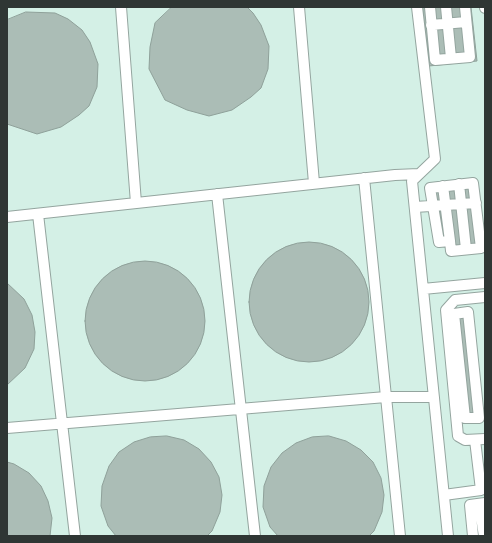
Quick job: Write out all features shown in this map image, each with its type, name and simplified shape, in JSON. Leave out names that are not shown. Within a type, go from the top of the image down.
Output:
[{"type":"street","points":[[121,7],[136,203]]},
{"type":"street","points":[[299,7],[314,184]]},
{"type":"street","points":[[417,7],[435,159],[412,181],[448,536]]},
{"type":"street","points":[[430,7],[435,60],[470,57],[465,7]]},
{"type":"street","points":[[446,7],[452,58]]},
{"type":"street","points":[[432,25],[466,22]]},
{"type":"street","points":[[7,217],[364,178],[419,174]]},
{"type":"street","points":[[364,178],[400,536]]},
{"type":"street","points":[[443,186],[446,205],[448,228],[450,241],[451,251],[481,248],[473,183],[459,184],[443,186],[430,188],[439,242],[450,241]]},
{"type":"street","points":[[459,184],[466,249]]},
{"type":"street","points":[[217,194],[255,536]]},
{"type":"street","points":[[415,207],[476,204]]},
{"type":"street","points":[[38,214],[75,536]]},
{"type":"street","points":[[436,229],[478,226]]},
{"type":"street","points":[[423,289],[485,283]]},
{"type":"street","points":[[472,418],[479,418],[446,310],[455,300],[485,297]]},
{"type":"street","points":[[444,495],[483,492],[480,439],[465,440],[458,436],[463,332],[468,312],[454,314],[463,332],[462,360]]},
{"type":"street","points":[[7,428],[386,398],[434,397]]},
{"type":"street","points":[[484,525],[472,531],[470,506],[482,503],[484,525],[484,536]]},
{"type":"shaded area","points":[[7,7],[485,7],[485,536],[7,536]]},
{"type":"building","points":[[172,7],[247,7],[261,25],[269,46],[268,69],[261,88],[232,110],[209,116],[187,110],[165,100],[149,69],[150,47],[155,23]]},
{"type":"building","points":[[423,7],[471,7],[477,61],[429,66]]},
{"type":"building","points":[[26,12],[55,13],[68,19],[82,30],[90,42],[98,64],[97,87],[89,106],[61,127],[37,134],[7,124],[7,20]]},
{"type":"building","points":[[476,179],[485,251],[446,245],[435,246],[427,185]]},
{"type":"building","points":[[309,242],[332,246],[352,259],[365,279],[369,302],[365,325],[352,345],[332,358],[309,362],[286,358],[266,345],[253,325],[249,302],[253,279],[266,259],[286,246]]},
{"type":"building","points":[[145,261],[168,265],[188,278],[201,298],[205,321],[201,344],[188,364],[168,377],[145,381],[122,377],[102,364],[89,344],[85,321],[89,298],[102,278],[122,265]]},
{"type":"building","points":[[7,283],[24,299],[32,315],[35,332],[34,349],[25,368],[7,385]]},
{"type":"building","points":[[470,309],[482,421],[464,421],[452,312]]},
{"type":"building","points":[[167,436],[184,440],[199,449],[211,462],[219,477],[222,495],[220,512],[212,531],[207,536],[116,536],[108,526],[101,506],[102,486],[109,466],[119,452],[134,442],[150,437]]},
{"type":"building","points":[[329,436],[346,441],[361,450],[373,462],[381,478],[384,495],[382,512],[374,531],[369,536],[278,536],[270,527],[263,507],[264,486],[271,467],[282,453],[296,443],[312,437]]},
{"type":"building","points":[[7,462],[14,464],[29,473],[41,486],[48,501],[52,518],[50,536],[7,536]]}]
